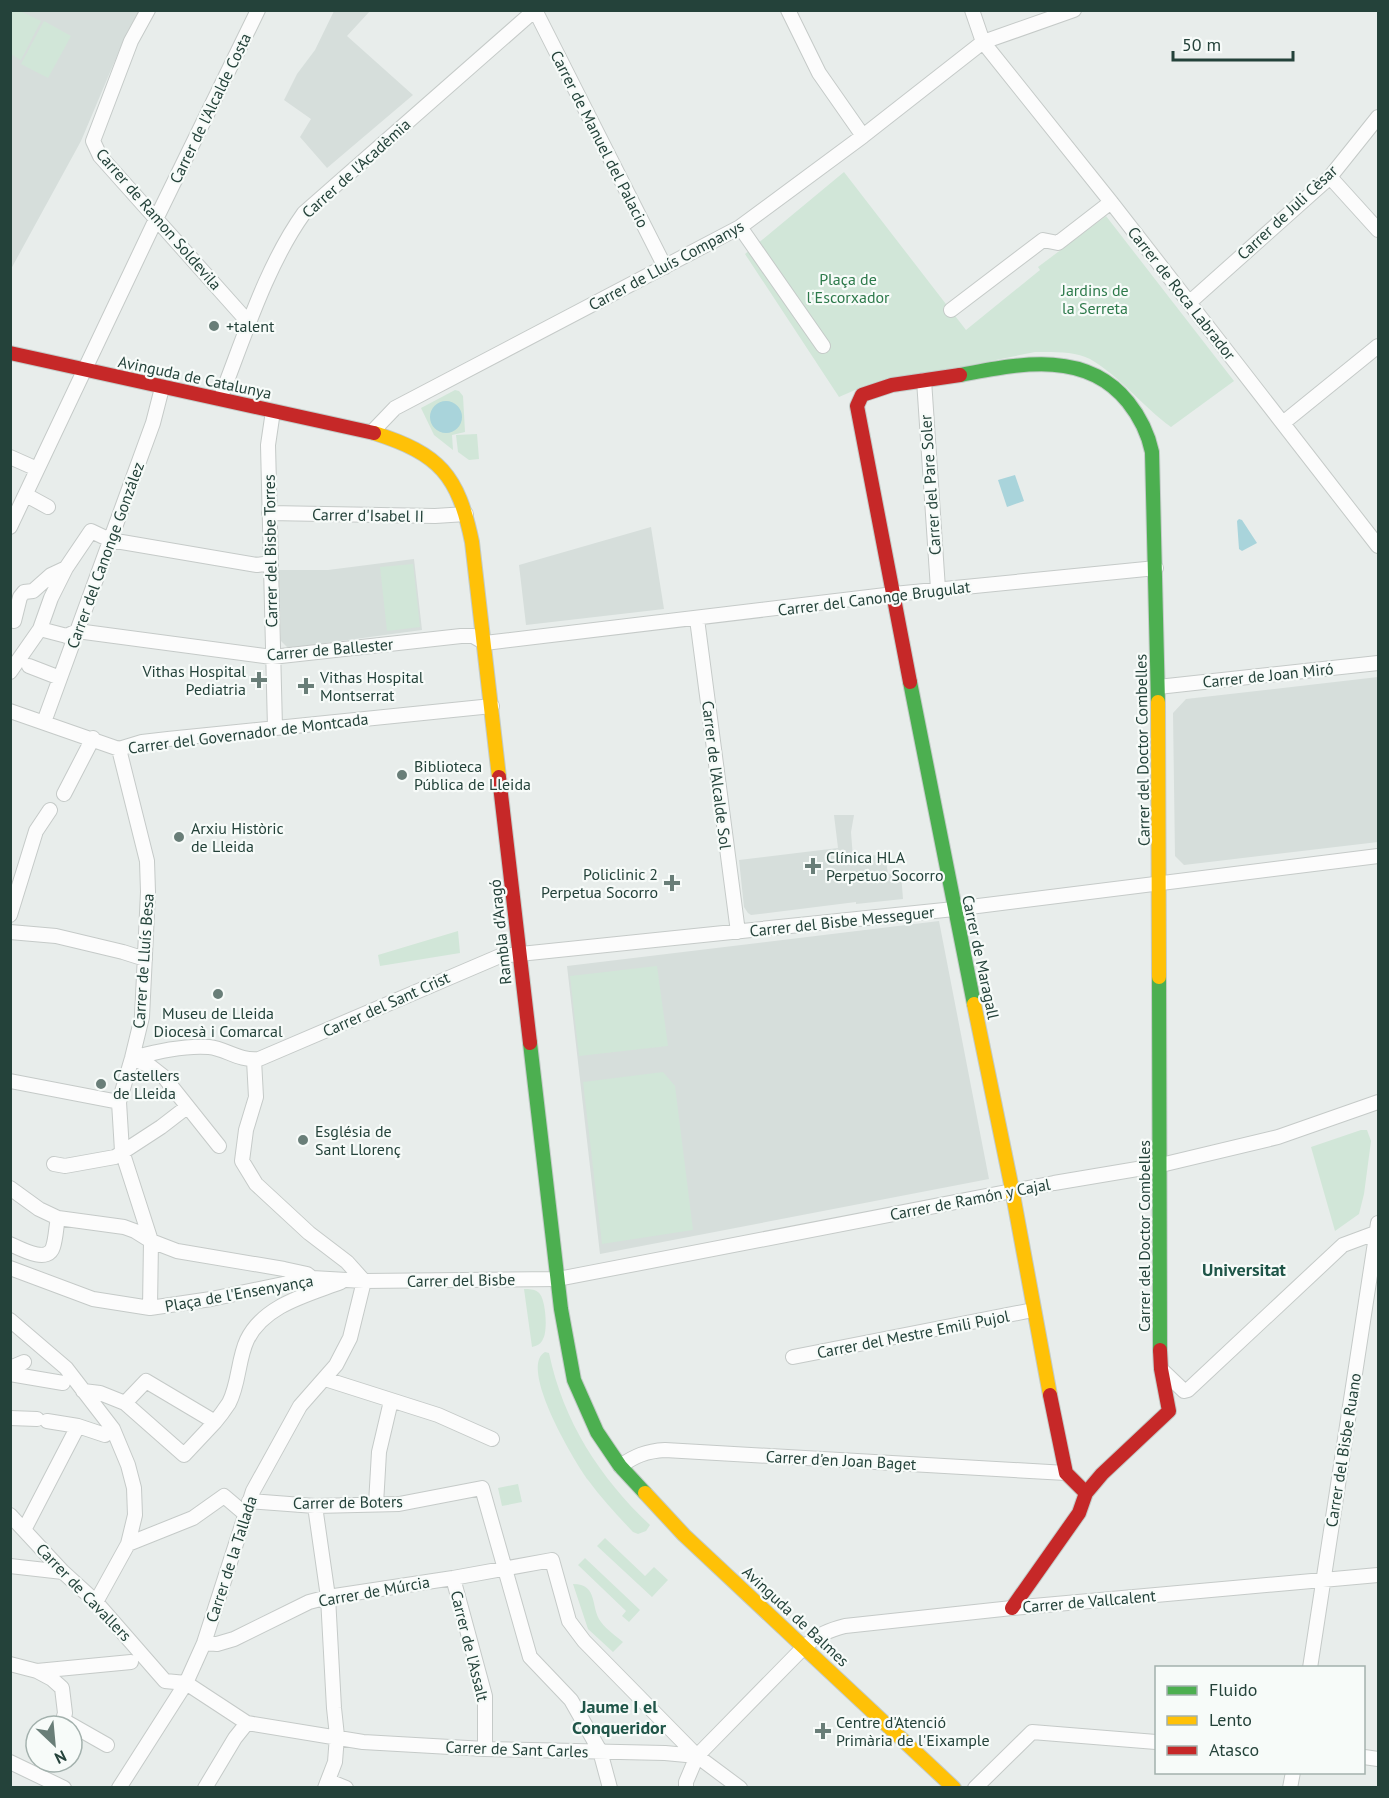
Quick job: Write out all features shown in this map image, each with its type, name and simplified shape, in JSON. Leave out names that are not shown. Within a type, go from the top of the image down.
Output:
[{"type":"street","name":"Carrer de Ramon Soldevila","points":[[148,10],[131,41],[93,141],[100,156],[249,322]]},
{"type":"street","name":"Carrer de l'Alcalde Costa","points":[[10,527],[15,508],[26,495],[84,369],[258,10]]},
{"type":"street","name":"Carrer de Manuel del Palacio","points":[[535,10],[665,267]]},
{"type":"street","name":"Carrer de l'Acadèmia","points":[[220,399],[249,322],[290,232],[304,213],[535,10]]},
{"type":"street","points":[[788,10],[819,73],[863,136]]},
{"type":"street","points":[[972,10],[982,42]]},
{"type":"street","name":"Carrer de Lluís Companys","points":[[372,432],[395,408],[740,227],[863,136],[982,42],[1074,10]]},
{"type":"street","name":"Carrer de Roca Labrador","points":[[982,42],[1190,302],[1378,546]]},
{"type":"street","name":"Carrer de Juli Cèsar","points":[[1190,302],[1330,177],[1378,117]]},
{"type":"street","points":[[1330,177],[1378,230]]},
{"type":"street","points":[[951,310],[1043,240],[1058,243],[1111,202]]},
{"type":"street","points":[[740,227],[823,346]]},
{"type":"street","points":[[1283,423],[1378,346]]},
{"type":"street","name":"Avinguda de Catalunya","points":[[10,353],[372,432]]},
{"type":"street","name":"Carrer del Doctor Combelles","points":[[859,419],[857,406],[862,395],[893,385],[1033,364],[1066,366],[1094,374],[1121,393],[1133,408],[1149,437],[1152,452],[1158,687],[1161,1369],[1169,1411],[1102,1474],[1086,1493]]},
{"type":"street","name":"Carrer del Pare Soler","points":[[924,380],[938,589]]},
{"type":"street","name":"Carrer del Canonge González","points":[[44,722],[60,678],[69,634],[110,540],[153,423],[162,388]]},
{"type":"street","name":"Carrer del Bisbe Torres","points":[[273,411],[268,445],[275,728]]},
{"type":"street","name":"Carrer de Maragall","points":[[859,419],[1066,1473]]},
{"type":"street","name":"Rambla d'Aragó","points":[[372,432],[414,448],[431,459],[451,481],[466,514],[472,542],[485,643],[519,954],[567,1350],[574,1380],[597,1432],[620,1466]]},
{"type":"street","points":[[10,458],[37,469]]},
{"type":"street","points":[[26,495],[48,507]]},
{"type":"street","name":"Carrer d'Isabel II","points":[[269,513],[435,516],[466,514]]},
{"type":"street","points":[[23,624],[51,598],[66,568],[91,531],[110,540],[257,565],[271,563]]},
{"type":"street","points":[[60,678],[20,666],[23,624],[20,597],[24,592],[33,591],[51,575],[66,568]]},
{"type":"street","name":"Carrer del Canonge Brugulat","points":[[592,631],[938,589],[1156,568]]},
{"type":"street","name":"Carrer de l'Alcalde Sol","points":[[698,619],[738,932]]},
{"type":"street","name":"Carrer de Ballester","points":[[23,624],[69,634],[272,657],[460,636],[473,636],[485,643],[592,631]]},
{"type":"street","name":"Carrer de Joan Miró","points":[[1158,687],[1378,663]]},
{"type":"street","name":"Carrer del Governador de Montcada","points":[[10,711],[93,738],[119,749],[142,742],[492,706]]},
{"type":"street","points":[[64,794],[93,738]]},
{"type":"street","name":"Carrer de Lluís Besa","points":[[119,749],[147,861],[148,892],[142,1017],[119,1102],[122,1151],[151,1240],[150,1308]]},
{"type":"street","points":[[10,915],[36,831],[50,810]]},
{"type":"street","name":"Carrer del Bisbe Messeguer","points":[[519,954],[954,909],[1378,856]]},
{"type":"street","points":[[10,932],[56,936],[145,959]]},
{"type":"street","name":"Carrer del Sant Crist","points":[[254,1060],[274,1054],[489,959],[519,954]]},
{"type":"street","points":[[132,1058],[193,1047],[211,1047],[238,1058],[254,1060],[256,1097],[246,1130],[242,1161],[256,1184],[309,1233],[347,1262],[364,1281]]},
{"type":"street","points":[[132,1058],[150,1065],[164,1077],[219,1146]]},
{"type":"street","points":[[10,1081],[119,1102]]},
{"type":"street","name":"Carrer de Ramón y Cajal","points":[[558,1279],[1012,1191],[1161,1165],[1278,1137],[1378,1102]]},
{"type":"street","points":[[54,1164],[65,1166],[115,1157],[187,1107]]},
{"type":"street","points":[[232,1138],[246,1130]]},
{"type":"street","points":[[10,1188],[39,1209],[58,1218],[124,1227],[151,1240],[191,1254],[284,1269],[307,1274],[312,1278]]},
{"type":"street","points":[[10,1244],[40,1256],[48,1254],[53,1249],[58,1218]]},
{"type":"street","points":[[1161,1369],[1184,1391],[1188,1390],[1343,1245],[1378,1229]]},
{"type":"street","name":"Carrer del Bisbe Ruano","points":[[1310,1666],[1378,1229]]},
{"type":"street","name":"Plaça de l'Ensenyança","points":[[10,1268],[93,1299],[150,1308],[211,1299],[312,1278],[364,1281]]},
{"type":"street","name":"Carrer del Bisbe","points":[[364,1281],[558,1279]]},
{"type":"street","points":[[83,1391],[100,1393],[125,1403],[184,1455],[230,1402],[247,1340],[256,1326],[269,1313],[344,1281]]},
{"type":"street","name":"Carrer de la Tallada","points":[[119,1788],[186,1683],[204,1643],[247,1507],[300,1406],[336,1365],[350,1338],[364,1281]]},
{"type":"street","name":"Carrer del Mestre Emili Pujol","points":[[793,1358],[1034,1310]]},
{"type":"street","points":[[10,1320],[66,1368],[113,1429],[128,1465],[134,1488],[135,1515],[128,1544],[96,1602]]},
{"type":"street","points":[[10,1368],[24,1362]]},
{"type":"street","points":[[10,1374],[63,1383]]},
{"type":"street","points":[[325,1379],[438,1415],[492,1439]]},
{"type":"street","points":[[125,1403],[146,1381],[215,1422]]},
{"type":"street","points":[[376,1504],[379,1452],[391,1401]]},
{"type":"street","points":[[10,1418],[78,1426],[105,1435],[113,1429]]},
{"type":"street","points":[[24,1530],[78,1426]]},
{"type":"street","name":"Carrer d'en Joan Baget","points":[[620,1466],[639,1454],[665,1450],[1066,1473]]},
{"type":"street","name":"Avinguda de Balmes","points":[[620,1466],[684,1535],[954,1788]]},
{"type":"street","points":[[1012,1608],[1079,1513],[1086,1493],[1066,1473]]},
{"type":"street","name":"Carrer de Boters","points":[[247,1507],[399,1504],[482,1488],[506,1568]]},
{"type":"street","points":[[128,1544],[193,1518],[224,1496],[247,1507]]},
{"type":"street","points":[[315,1506],[328,1597],[334,1708],[338,1736],[335,1762],[327,1784],[346,1788]]},
{"type":"street","name":"Carrer de Cavallers","points":[[10,1515],[63,1572],[96,1602],[165,1681],[186,1683],[247,1723]]},
{"type":"street","name":"Carrer de Múrcia","points":[[204,1643],[218,1644],[234,1639],[309,1602],[328,1597],[552,1560],[569,1621],[584,1641],[697,1756]]},
{"type":"street","points":[[10,1566],[63,1572]]},
{"type":"street","points":[[506,1568],[530,1658],[571,1700],[600,1751],[610,1788]]},
{"type":"street","name":"Carrer de Vallcalent","points":[[697,1756],[817,1635],[846,1626],[1012,1608],[1378,1575]]},
{"type":"street","name":"Carrer de l'Assalt","points":[[453,1578],[485,1696],[485,1749]]},
{"type":"street","points":[[37,1671],[132,1662]]},
{"type":"street","points":[[10,1664],[37,1671],[52,1679],[62,1688],[65,1713],[63,1720],[107,1745]]},
{"type":"street","points":[[206,1788],[235,1738],[247,1723]]},
{"type":"street","name":"Carrer de Sant Carles","points":[[247,1723],[338,1736],[363,1742],[485,1749],[665,1753],[697,1756]]},
{"type":"street","points":[[975,1788],[1032,1732],[1155,1742]]},
{"type":"street","points":[[686,1788],[686,1782],[697,1756],[740,1788]]},
{"type":"street","points":[[10,1762],[64,1788]]},
{"type":"shaded area","points":[[11,11],[139,11],[127,32],[81,141],[11,269]]},
{"type":"shaded area","points":[[334,11],[370,11],[347,36],[413,95],[327,168],[300,137],[311,119],[284,100],[297,74],[315,50]]},
{"type":"shaded area","points":[[651,527],[664,609],[526,625],[519,565]]},
{"type":"shaded area","points":[[414,559],[422,630],[288,648],[281,641],[279,570],[328,570]]},
{"type":"shaded area","points":[[1378,677],[1378,842],[1184,865],[1175,856],[1173,713],[1186,699]]},
{"type":"shaded area","name":"Clínica HLA Perpetuo Socorro","points":[[834,815],[854,815],[851,832],[853,858],[885,854],[888,874],[901,873],[903,899],[856,904],[856,902],[751,915],[748,913],[744,907],[739,860],[838,848]]},
{"type":"shaded area","points":[[939,921],[989,1179],[600,1254],[567,966]]},
{"type":"green space","points":[[10,11],[20,11],[41,21],[21,60],[11,54]]},
{"type":"green space","points":[[44,21],[71,36],[48,78],[21,64]]},
{"type":"green space","points":[[844,172],[966,330],[1040,270],[1038,267],[1106,216],[1234,381],[1171,427],[1101,366],[1084,356],[1063,353],[1035,352],[862,387],[839,397],[745,254]]},
{"type":"green space","points":[[455,390],[463,396],[465,432],[452,435],[453,450],[434,435],[421,408]]},
{"type":"green space","points":[[477,434],[479,459],[469,460],[458,452],[456,435]]},
{"type":"green space","points":[[413,564],[420,627],[387,631],[380,567]]},
{"type":"green space","points":[[458,931],[460,953],[380,966],[378,955]]},
{"type":"green space","points":[[657,966],[668,1046],[579,1056],[570,976]]},
{"type":"green space","points":[[663,1072],[675,1086],[693,1230],[602,1244],[583,1082]]},
{"type":"green space","points":[[1367,1130],[1371,1141],[1359,1214],[1335,1231],[1311,1147]]},
{"type":"green space","points":[[524,1289],[538,1292],[544,1307],[545,1335],[540,1343],[532,1347]]},
{"type":"green space","points":[[545,1352],[549,1353],[564,1402],[586,1447],[615,1488],[650,1525],[646,1531],[638,1534],[633,1532],[609,1506],[581,1470],[561,1435],[543,1394],[538,1376],[539,1361]]},
{"type":"green space","points":[[518,1484],[522,1502],[502,1506],[498,1488]]},
{"type":"green space","points":[[605,1538],[645,1576],[654,1567],[668,1580],[652,1597],[597,1546]]},
{"type":"green space","points":[[585,1558],[640,1610],[629,1622],[622,1616],[626,1611],[578,1565]]},
{"type":"green space","points":[[573,1584],[587,1588],[601,1622],[623,1642],[613,1652],[588,1629]]},
{"type":"water","points":[[446,401],[458,405],[462,417],[458,429],[446,433],[434,429],[430,417],[434,405]]},
{"type":"water","points":[[1015,475],[1024,501],[1007,507],[998,480]]},
{"type":"water","points":[[1239,519],[1257,543],[1242,551],[1239,549],[1237,521]]},
{"type":"traffic: fast","points":[[960,375],[1028,365],[1050,364],[1072,367],[1092,374],[1111,385],[1136,413],[1146,432],[1152,452],[1158,702]]},
{"type":"traffic: fast","points":[[910,682],[974,1004]]},
{"type":"traffic: fast","points":[[1159,977],[1160,1350]]},
{"type":"traffic: fast","points":[[530,1043],[561,1309],[574,1380],[597,1432],[620,1466],[645,1493]]},
{"type":"traffic: slow","points":[[374,433],[415,449],[430,459],[442,470],[460,500],[472,542],[499,777]]},
{"type":"traffic: slow","points":[[1158,702],[1159,977]]},
{"type":"traffic: slow","points":[[974,1004],[1011,1184],[1050,1395]]},
{"type":"traffic: slow","points":[[645,1493],[684,1535],[954,1788]]},
{"type":"traffic: jam","points":[[10,353],[374,433]]},
{"type":"traffic: jam","points":[[910,682],[857,406],[862,395],[892,385],[960,375]]},
{"type":"traffic: jam","points":[[499,777],[530,1043]]},
{"type":"traffic: jam","points":[[1012,1608],[1079,1513],[1086,1493],[1102,1474],[1169,1411],[1160,1350]]},
{"type":"traffic: jam","points":[[1050,1395],[1066,1473],[1086,1493]]},
{"type":"place","name":"+talent","points":[[214,326]]},
{"type":"place","name":"Vithas Hospital Pediatria","points":[[259,680]]},
{"type":"place","name":"Vithas Hospital Montserrat","points":[[306,686]]},
{"type":"place","name":"Biblioteca Pública de Lleida","points":[[402,775]]},
{"type":"place","name":"Arxiu Històric de Lleida","points":[[179,837]]},
{"type":"place","name":"Clínica HLA Perpetuo Socorro","points":[[813,866]]},
{"type":"place","name":"Policlinic 2 Perpetua Socorro","points":[[672,883]]},
{"type":"place","name":"Museu de Lleida Diocesà i Comarcal","points":[[218,994]]},
{"type":"place","name":"Castellers de Lleida","points":[[101,1084]]},
{"type":"place","name":"Església de Sant Llorenç","points":[[303,1140]]},
{"type":"place","name":"Centre d'Atenció Primària de l'Eixample","points":[[823,1731]]},
{"type":"district","name":"Universitat","points":[[1244,1270]]},
{"type":"district","name":"Jaume I el Conqueridor","points":[[619,1717]]},
{"type":"park label","name":"Plaça de l'Escorxador","points":[[848,288]]},
{"type":"park label","name":"Jardins de la Serreta","points":[[1095,299]]}]
